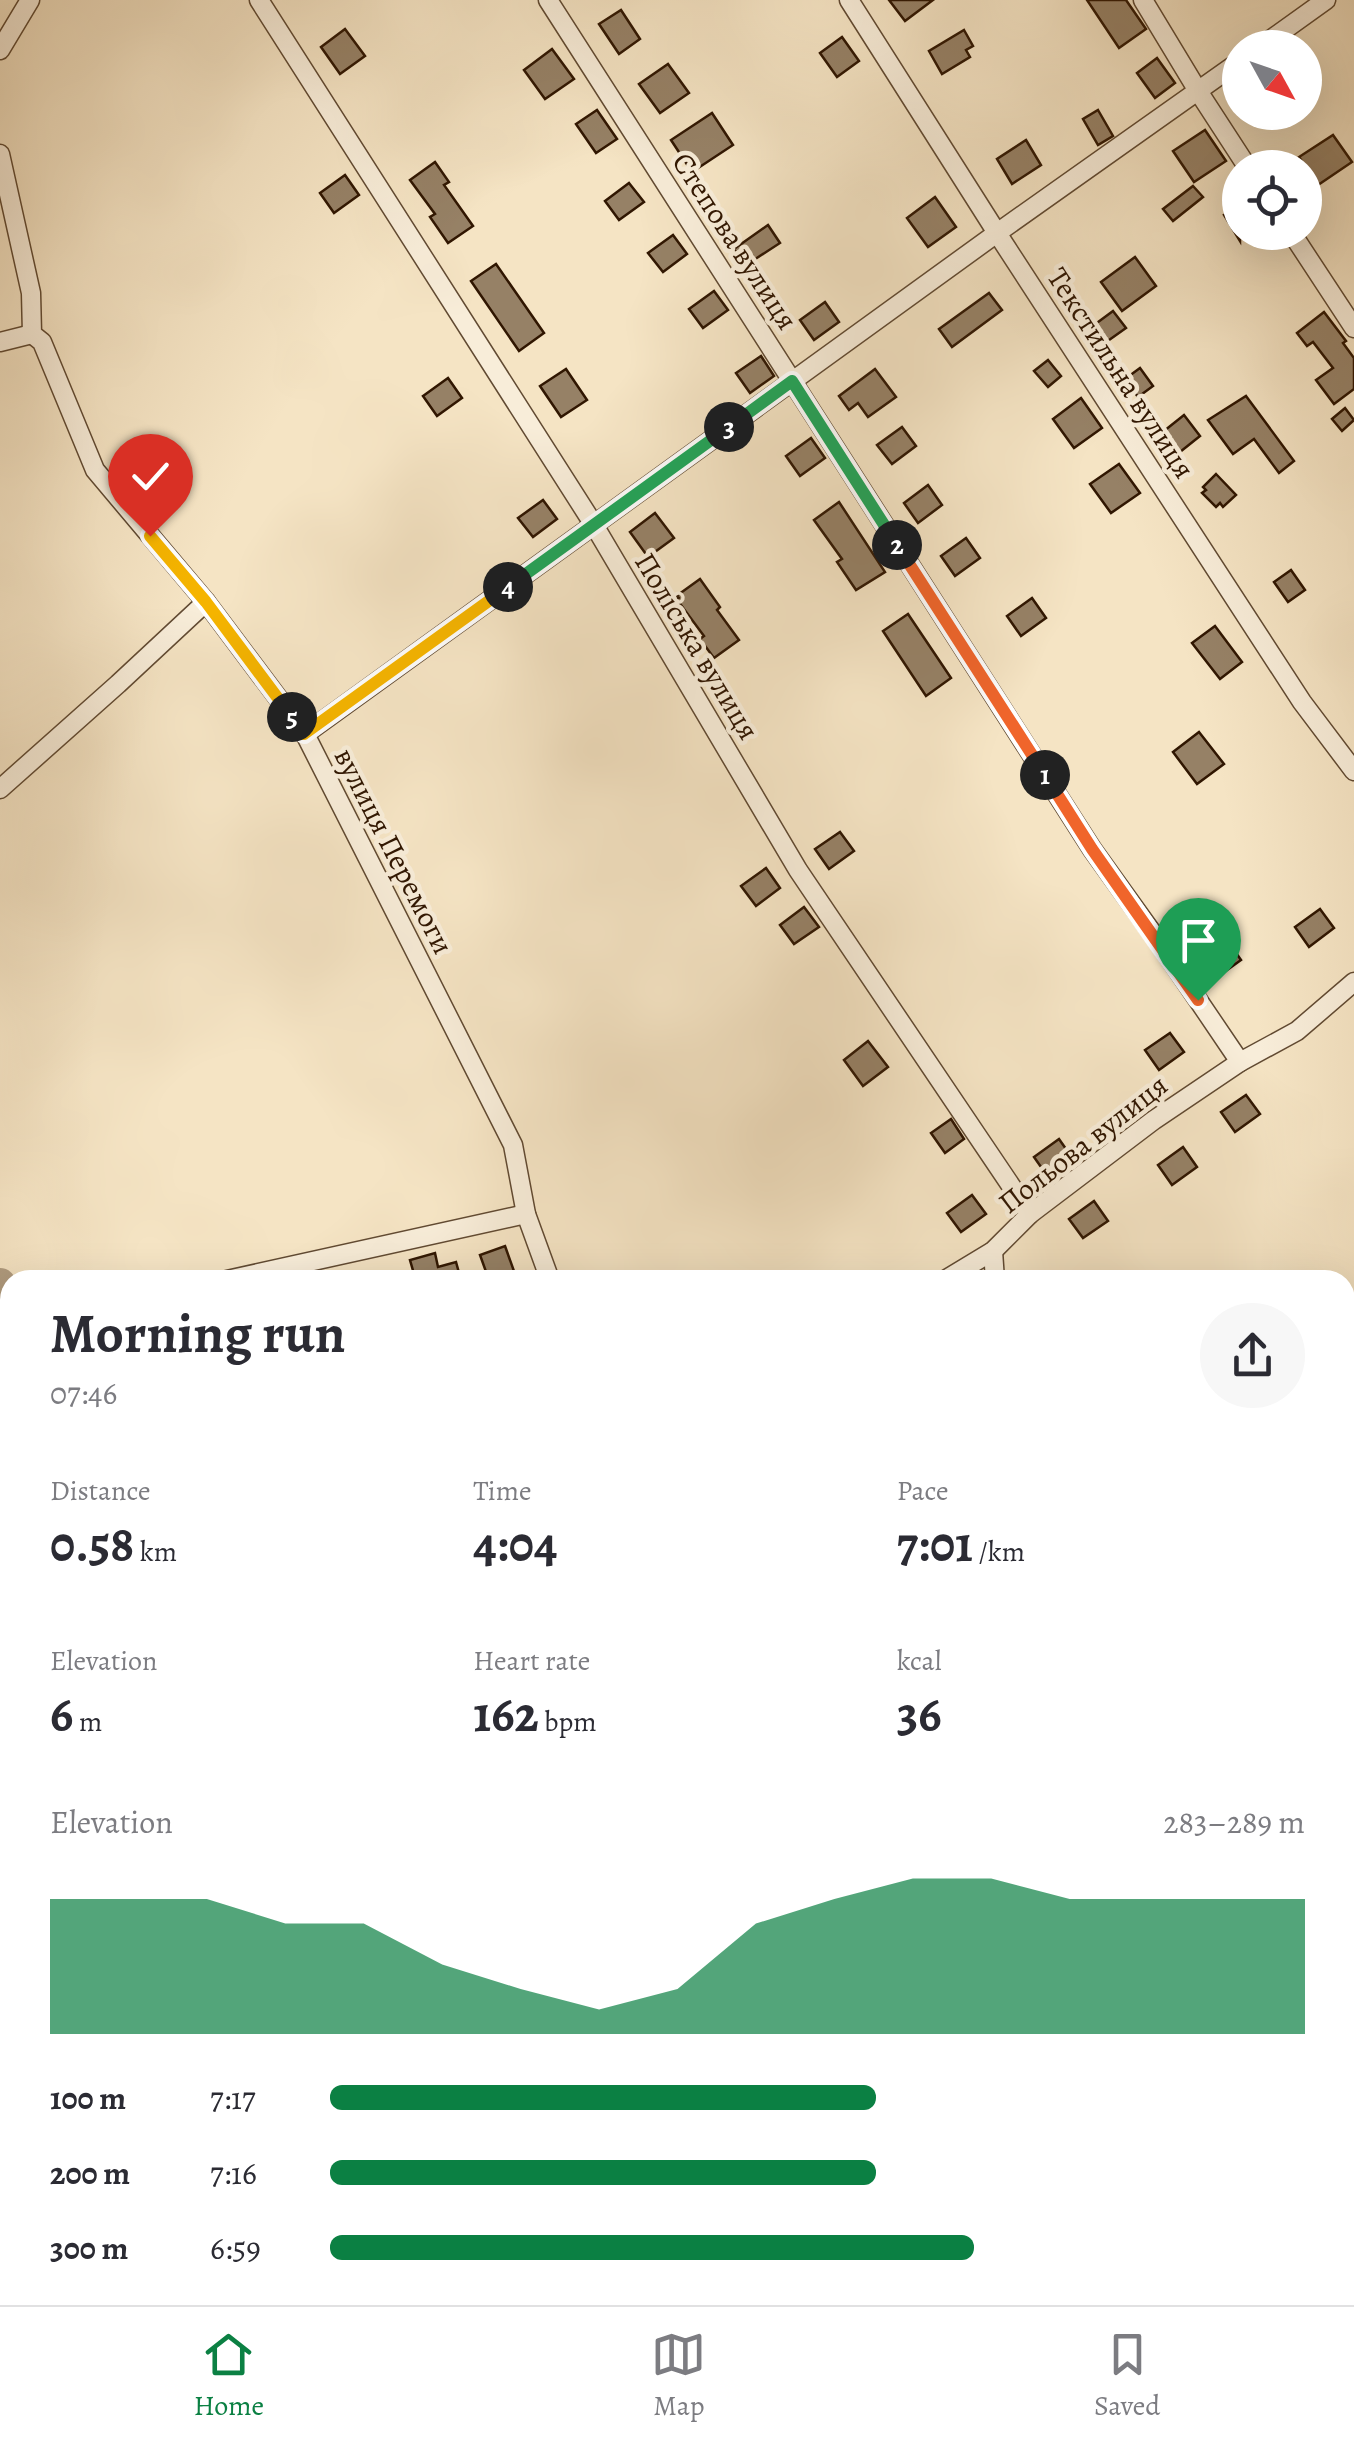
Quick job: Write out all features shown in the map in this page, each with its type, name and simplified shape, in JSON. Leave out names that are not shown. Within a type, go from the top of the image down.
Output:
[{"type":"street","points":[[0,50],[30,0]]},
{"type":"street","name":"Поліська вулиця","points":[[259,0],[594,525],[798,870],[1030,1214]]},
{"type":"street","name":"Степова вулиця","points":[[548,0],[1092,849],[1240,1062]]},
{"type":"street","name":"Текстильна вулиця","points":[[849,0],[1302,702],[1354,771]]},
{"type":"street","points":[[1143,0],[1236,150]]},
{"type":"street","points":[[1284,30],[1326,0]]},
{"type":"street","points":[[304,734],[1222,74]]},
{"type":"street","name":"вулиця Перемоги","points":[[0,154],[31,293],[32,334],[42,342],[95,470],[206,602],[304,734],[513,1146],[526,1214],[546,1270]]},
{"type":"street","points":[[1303,250],[1354,328]]},
{"type":"street","points":[[0,342],[32,334]]},
{"type":"street","points":[[0,789],[206,602]]},
{"type":"street","name":"Польова вулиця","points":[[961,1270],[992,1252],[1030,1214],[1154,1120],[1240,1062],[1297,1031],[1354,982]]},
{"type":"street","points":[[272,1270],[526,1214]]},
{"type":"street","points":[[992,1252],[993,1270]]},
{"type":"building","points":[[889,0],[933,0],[905,21]]},
{"type":"building","points":[[1087,0],[1126,0],[1146,29],[1119,48]]},
{"type":"building","points":[[621,10],[640,39],[619,54],[599,24]]},
{"type":"building","points":[[345,29],[365,56],[340,74],[321,47]]},
{"type":"building","points":[[964,30],[973,46],[966,50],[970,57],[942,74],[929,51]]},
{"type":"building","points":[[842,37],[859,61],[837,77],[820,53]]},
{"type":"building","points":[[552,49],[574,79],[545,99],[524,70]]},
{"type":"building","points":[[1157,58],[1175,83],[1155,98],[1137,73]]},
{"type":"building","points":[[668,64],[689,93],[660,113],[639,84]]},
{"type":"building","points":[[597,110],[617,139],[596,153],[576,124]]},
{"type":"building","points":[[1098,110],[1113,136],[1098,145],[1083,119]]},
{"type":"building","points":[[712,113],[733,145],[692,172],[671,140]]},
{"type":"building","points":[[1205,130],[1222,155],[1222,164],[1194,182],[1173,151]]},
{"type":"building","points":[[1333,135],[1352,162],[1322,182],[1322,150],[1310,150]]},
{"type":"building","points":[[1026,140],[1041,165],[1012,184],[997,159]]},
{"type":"building","points":[[435,162],[449,182],[444,185],[473,226],[448,243],[430,217],[435,214],[410,180]]},
{"type":"building","points":[[345,175],[359,195],[334,213],[320,193]]},
{"type":"building","points":[[629,183],[644,202],[619,220],[605,201]]},
{"type":"building","points":[[1193,186],[1203,197],[1173,221],[1163,209]]},
{"type":"building","points":[[935,197],[956,227],[928,247],[907,218]]},
{"type":"building","points":[[768,225],[780,243],[746,265],[734,249]]},
{"type":"building","points":[[673,235],[687,254],[663,272],[648,253]]},
{"type":"building","points":[[1135,257],[1156,286],[1122,311],[1101,282]]},
{"type":"building","points":[[496,264],[544,333],[519,351],[471,281]]},
{"type":"building","points":[[714,291],[728,310],[703,328],[689,309]]},
{"type":"building","points":[[989,293],[1002,310],[952,347],[939,329]]},
{"type":"building","points":[[825,302],[839,322],[814,340],[800,320]]},
{"type":"building","points":[[1113,311],[1126,328],[1102,345],[1090,328]]},
{"type":"building","points":[[1324,312],[1354,358],[1354,389],[1334,404],[1316,380],[1333,368],[1313,342],[1307,346],[1297,333]]},
{"type":"building","points":[[761,356],[774,376],[750,393],[736,373]]},
{"type":"building","points":[[1048,360],[1061,376],[1048,387],[1034,371]]},
{"type":"building","points":[[1140,368],[1153,386],[1138,397],[1125,379]]},
{"type":"building","points":[[566,369],[587,400],[561,417],[540,386]]},
{"type":"building","points":[[875,369],[896,397],[868,417],[858,403],[849,410],[839,396]]},
{"type":"building","points":[[448,378],[462,398],[437,416],[423,396]]},
{"type":"building","points":[[1246,396],[1294,461],[1279,473],[1254,439],[1233,454],[1208,420]]},
{"type":"building","points":[[1081,398],[1102,428],[1074,448],[1053,419]]},
{"type":"building","points":[[1345,408],[1354,420],[1342,431],[1332,419]]},
{"type":"building","points":[[1184,415],[1200,436],[1175,456],[1159,435]]},
{"type":"building","points":[[902,427],[916,446],[892,464],[877,445]]},
{"type":"building","points":[[811,438],[825,458],[800,476],[786,456]]},
{"type":"building","points":[[1119,464],[1140,493],[1111,513],[1090,484]]},
{"type":"building","points":[[1216,474],[1236,495],[1223,507],[1220,503],[1216,507],[1202,493]]},
{"type":"building","points":[[928,485],[942,505],[918,523],[904,503]]},
{"type":"building","points":[[543,500],[557,519],[533,537],[518,518]]},
{"type":"building","points":[[839,502],[885,572],[856,590],[837,562],[842,559],[814,520]]},
{"type":"building","points":[[655,513],[674,538],[648,557],[630,532]]},
{"type":"building","points":[[966,538],[980,558],[955,576],[941,556]]},
{"type":"building","points":[[1291,570],[1305,590],[1288,602],[1274,582]]},
{"type":"building","points":[[700,579],[739,640],[714,658],[700,639],[704,636],[675,597]]},
{"type":"building","points":[[1032,598],[1046,618],[1021,636],[1007,616]]},
{"type":"building","points":[[908,614],[951,678],[926,696],[883,631]]},
{"type":"building","points":[[1215,626],[1242,662],[1220,679],[1192,643]]},
{"type":"building","points":[[1199,732],[1224,764],[1197,784],[1173,752]]},
{"type":"building","points":[[840,832],[854,851],[829,869],[815,849]]},
{"type":"building","points":[[766,868],[780,888],[756,906],[741,886]]},
{"type":"building","points":[[804,907],[819,927],[794,944],[780,925]]},
{"type":"building","points":[[1320,909],[1334,928],[1309,947],[1295,927]]},
{"type":"building","points":[[1227,940],[1241,960],[1216,978],[1202,958]]},
{"type":"building","points":[[1170,1033],[1184,1052],[1159,1070],[1145,1050]]},
{"type":"building","points":[[868,1041],[888,1067],[863,1086],[844,1060]]},
{"type":"building","points":[[1246,1095],[1260,1114],[1235,1132],[1221,1112]]},
{"type":"building","points":[[951,1119],[964,1139],[945,1153],[931,1133]]},
{"type":"building","points":[[1059,1139],[1073,1159],[1048,1177],[1034,1157]]},
{"type":"building","points":[[1183,1147],[1197,1167],[1172,1185],[1158,1165]]},
{"type":"building","points":[[972,1195],[986,1214],[961,1232],[947,1213]]},
{"type":"building","points":[[1094,1201],[1108,1221],[1083,1238],[1069,1219]]},
{"type":"building","points":[[505,1246],[514,1270],[485,1270],[480,1255]]},
{"type":"building","points":[[435,1253],[438,1267],[456,1262],[458,1270],[413,1270],[410,1260]]},
{"type":"route","points":[[150,536],[206,602],[304,734],[792,381],[1092,849],[1198,1000]]}]
